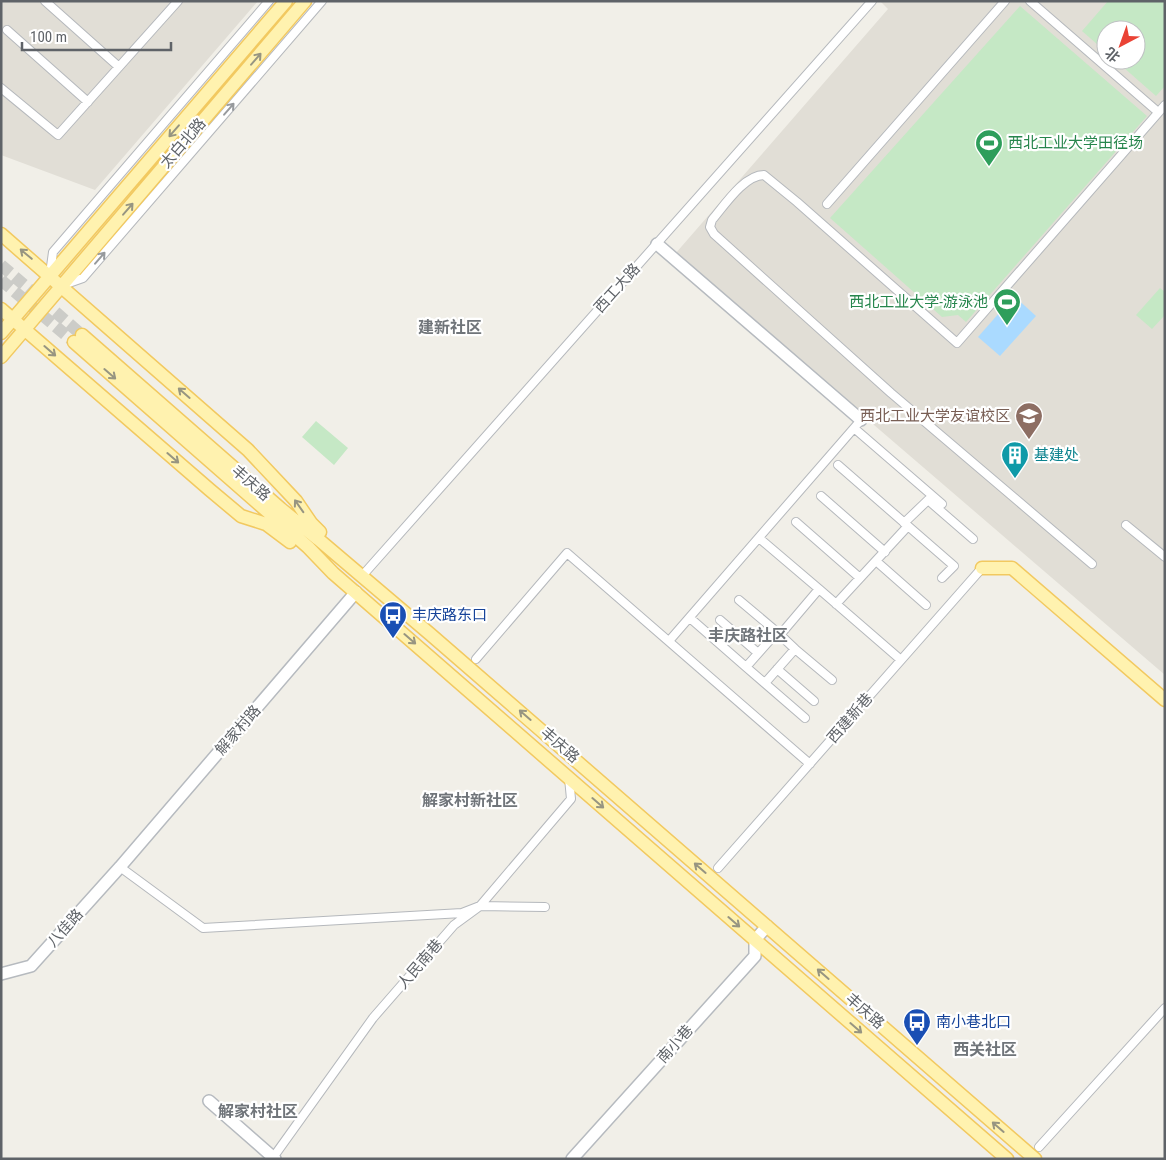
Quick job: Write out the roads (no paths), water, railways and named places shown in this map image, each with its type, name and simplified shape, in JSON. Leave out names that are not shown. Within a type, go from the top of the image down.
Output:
[{"type":"main road","name":"太白北路","points":[[1,333],[7,322],[50,276],[286,1]]},
{"type":"main road","name":"太白北路","points":[[1,357],[305,1]]},
{"type":"main road","points":[[1,234],[248,450],[296,501],[311,523],[348,559],[358,572]]},
{"type":"main road","points":[[1,309],[7,322],[25,330],[241,516],[266,524],[333,573]]},
{"type":"main road","name":"丰庆路","points":[[1006,1159],[333,573],[308,547],[78,338],[281,510],[358,572],[767,926],[1037,1153]]},
{"type":"main road","points":[[982,568],[1012,568],[1165,700]]},
{"type":"street","points":[[45,1],[118,67]]},
{"type":"street","points":[[1,88],[58,135],[178,1]]},
{"type":"street","points":[[50,276],[53,252],[269,1]]},
{"type":"street","points":[[62,286],[83,278],[322,1]]},
{"type":"street","name":"西工大路","points":[[358,572],[657,244],[872,1]]},
{"type":"street","points":[[827,204],[1005,1]]},
{"type":"street","points":[[1030,1],[1158,112]]},
{"type":"street","points":[[7,30],[88,102]]},
{"type":"street","points":[[1092,564],[891,393],[714,234],[710,226],[712,220],[741,186],[758,175],[764,175],[957,343],[1165,105]]},
{"type":"street","points":[[657,244],[857,424],[942,504]]},
{"type":"street","points":[[669,641],[857,424]]},
{"type":"street","points":[[838,465],[954,566],[942,578]]},
{"type":"street","points":[[821,496],[885,552]]},
{"type":"street","points":[[836,604],[885,552],[928,500],[973,539]]},
{"type":"street","points":[[796,522],[860,578]]},
{"type":"street","points":[[1126,524],[1165,557]]},
{"type":"street","points":[[759,538],[901,660]]},
{"type":"street","points":[[476,658],[567,553],[810,764]]},
{"type":"street","points":[[876,562],[926,605]]},
{"type":"street","name":"西建新巷","points":[[718,868],[982,568]]},
{"type":"street","points":[[746,667],[819,589]]},
{"type":"street","name":"解家村路","points":[[120,867],[356,592]]},
{"type":"street","points":[[739,600],[832,680]]},
{"type":"street","points":[[690,618],[805,718]]},
{"type":"street","points":[[720,620],[758,653]]},
{"type":"street","points":[[765,683],[795,649]]},
{"type":"street","points":[[777,669],[814,701]]},
{"type":"street","name":"人民南巷","points":[[273,1158],[374,1018],[454,925],[480,906],[571,799],[569,778]]},
{"type":"street","points":[[120,867],[204,928],[462,913],[480,906],[545,907]]},
{"type":"street","name":"八佳路","points":[[1,974],[31,966],[120,867]]},
{"type":"street","name":"南小巷","points":[[572,1159],[755,956],[755,940],[767,926]]},
{"type":"street","points":[[1037,1153],[1165,1008]]},
{"type":"street","points":[[209,1102],[273,1158]]},
{"type":"water","name":"西北工业大学-游泳池","points":[[1014,296],[1036,316],[1000,356],[978,337]]},
{"type":"tunnel","points":[[1,265],[82,335]]},
{"type":"tunnel","points":[[1,280],[74,342]]},
{"type":"place","name":"西北工业大学田径场","points":[[989,167]]},
{"type":"place","name":"西北工业大学-游泳池","points":[[1007,326]]},
{"type":"place","name":"西北工业大学友谊校区","points":[[1029,440]]},
{"type":"place","name":"基建处","points":[[1015,479]]},
{"type":"place","name":"丰庆路东口","points":[[393,639]]},
{"type":"place","name":"南小巷北口","points":[[917,1046]]},
{"type":"district","name":"建新社区","points":[[450,327]]},
{"type":"district","name":"丰庆路社区","points":[[748,635]]},
{"type":"district","name":"解家村新社区","points":[[470,800]]},
{"type":"district","name":"西关社区","points":[[985,1049]]},
{"type":"district","name":"解家村社区","points":[[258,1111]]}]
